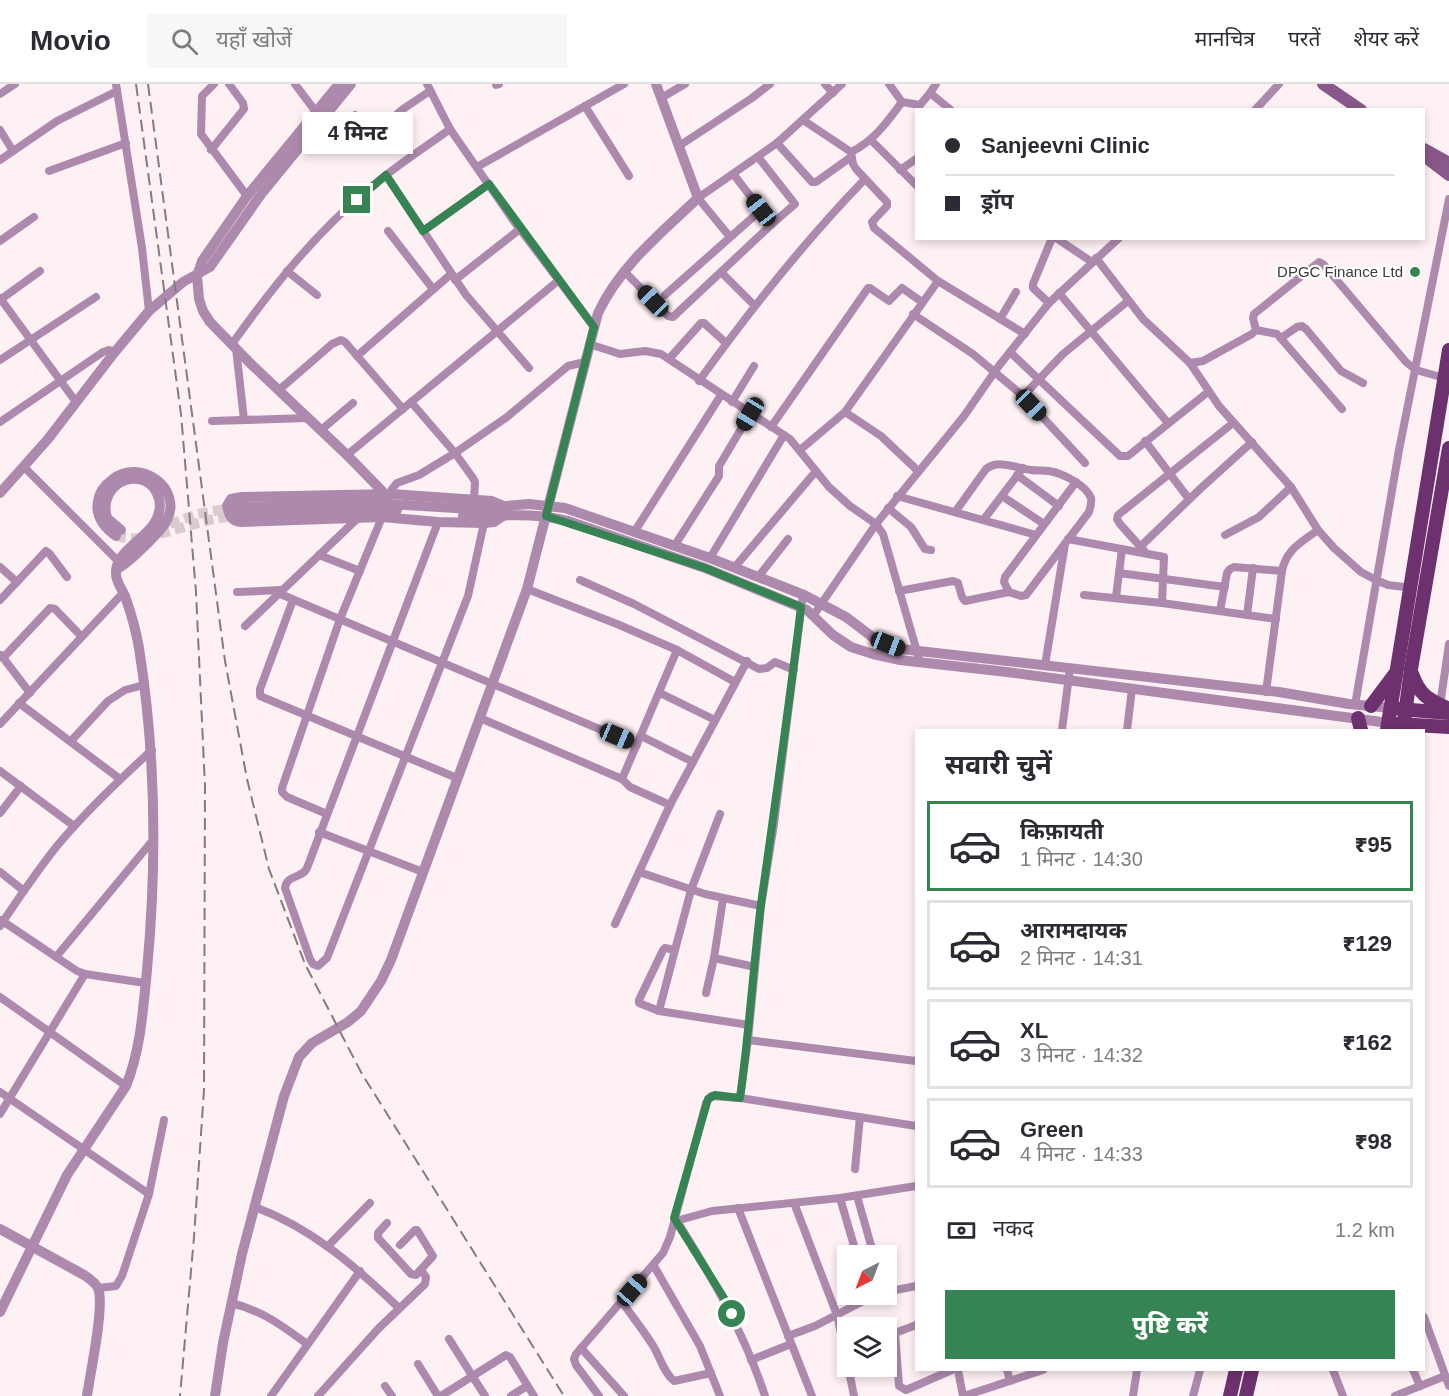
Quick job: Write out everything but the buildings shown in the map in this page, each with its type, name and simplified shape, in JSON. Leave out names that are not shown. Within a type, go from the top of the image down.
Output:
[{"type":"main road","points":[[1323,84],[1358,108]]},
{"type":"main road","points":[[1425,149],[1449,163]]},
{"type":"main road","points":[[1425,157],[1449,175]]},
{"type":"main road","points":[[1403,728],[1406,709],[1404,670],[1410,588],[1447,378],[1449,350]]},
{"type":"main road","points":[[1449,448],[1426,587],[1404,670],[1391,708],[1388,727],[1449,728]]},
{"type":"main road","points":[[1371,706],[1404,670]]},
{"type":"main road","points":[[1404,670],[1418,689],[1430,700],[1446,709]]},
{"type":"main road","points":[[1391,708],[1446,709]]},
{"type":"main road","points":[[1425,736],[1449,728]]},
{"type":"main road","points":[[1230,1396],[1236,1371]]},
{"type":"main road","points":[[1246,1396],[1252,1371]]},
{"type":"street","points":[[0,94],[15,84]]},
{"type":"street","points":[[214,84],[202,96],[200,129],[204,141],[247,196]]},
{"type":"street","points":[[211,150],[244,109],[243,103],[228,84]]},
{"type":"street","points":[[295,84],[316,112]]},
{"type":"street","points":[[339,84],[247,196],[202,261],[197,276],[199,299],[210,322],[388,494]]},
{"type":"street","points":[[0,493],[24,467],[149,311],[183,282],[210,267],[262,193],[351,84]]},
{"type":"street","points":[[477,167],[624,84]]},
{"type":"street","points":[[656,84],[698,198],[730,237]]},
{"type":"street","points":[[661,98],[686,84]]},
{"type":"street","points":[[679,146],[770,84]]},
{"type":"street","points":[[825,84],[833,93]]},
{"type":"street","points":[[215,1396],[231,1303],[284,1096],[299,1057],[312,1043],[348,1022],[370,1000],[391,960],[526,589],[589,344],[604,300],[638,254],[698,198],[777,143],[842,84]]},
{"type":"street","points":[[889,84],[902,102],[920,105],[936,84]]},
{"type":"street","points":[[1257,108],[1279,84]]},
{"type":"street","points":[[355,115],[372,136],[429,87],[450,129],[520,229],[594,327]]},
{"type":"street","points":[[0,160],[57,121],[116,88],[126,143],[149,311]]},
{"type":"street","points":[[930,93],[949,108]]},
{"type":"street","points":[[777,143],[812,182],[816,182],[871,140],[902,102]]},
{"type":"street","points":[[585,106],[629,176]]},
{"type":"street","points":[[803,120],[851,155],[853,164],[887,202],[887,206],[872,222],[872,226],[938,281],[1024,334]]},
{"type":"street","points":[[244,420],[234,346],[287,271],[347,209],[386,175],[450,129]]},
{"type":"street","points":[[0,130],[13,152]]},
{"type":"street","points":[[871,140],[915,184]]},
{"type":"street","points":[[49,171],[126,143]]},
{"type":"street","points":[[624,271],[670,317],[676,315],[772,224],[793,208],[795,204],[758,157]]},
{"type":"street","points":[[900,170],[915,160]]},
{"type":"street","points":[[386,175],[453,277],[529,368]]},
{"type":"street","points":[[734,175],[772,224]]},
{"type":"street","points":[[699,381],[726,343],[818,229],[865,179]]},
{"type":"street","points":[[423,231],[489,184]]},
{"type":"street","points":[[1358,718],[1376,580],[1398,450],[1449,199]]},
{"type":"street","points":[[665,295],[761,210]]},
{"type":"street","points":[[0,241],[34,217]]},
{"type":"street","points":[[357,356],[433,289],[520,229]]},
{"type":"street","points":[[388,231],[433,289]]},
{"type":"street","points":[[1049,303],[1035,290],[1033,284],[1053,240]]},
{"type":"street","points":[[1058,240],[1094,260],[1128,301],[1190,363],[1208,392],[1291,487],[1318,530],[1334,548],[1361,572],[1376,580],[1410,588],[1426,587]]},
{"type":"street","points":[[813,616],[897,496],[964,416],[994,372],[1049,303],[1117,240]]},
{"type":"street","points":[[1256,330],[1252,318],[1254,314],[1319,262],[1406,362],[1416,370],[1447,378]]},
{"type":"street","points":[[40,271],[0,299],[76,402]]},
{"type":"street","points":[[287,271],[317,295]]},
{"type":"street","points":[[721,272],[755,306]]},
{"type":"street","points":[[347,455],[559,280]]},
{"type":"street","points":[[800,450],[845,412],[938,281]]},
{"type":"street","points":[[771,427],[866,290],[870,288],[889,301],[902,288],[922,302]]},
{"type":"street","points":[[1000,319],[1016,292]]},
{"type":"street","points":[[1059,293],[1168,423]]},
{"type":"street","points":[[0,360],[96,297]]},
{"type":"street","points":[[1023,396],[1063,354],[1128,301]]},
{"type":"street","points":[[913,314],[973,354],[1023,396],[1085,463]]},
{"type":"street","points":[[669,359],[700,323],[704,323],[726,343]]},
{"type":"street","points":[[1281,338],[1296,327],[1302,326],[1341,371],[1363,383]]},
{"type":"street","points":[[1190,363],[1203,361],[1220,353],[1256,330]]},
{"type":"street","points":[[1256,330],[1273,332],[1281,338],[1342,409]]},
{"type":"street","points":[[279,390],[338,340],[345,342],[403,409]]},
{"type":"street","points":[[589,344],[620,354],[654,352],[669,359],[699,381],[784,435],[800,450],[839,497],[876,524],[883,534],[920,662]]},
{"type":"street","points":[[0,422],[103,352],[110,350],[114,353]]},
{"type":"street","points":[[1010,352],[1120,456],[1128,456],[1208,392]]},
{"type":"street","points":[[388,494],[397,483],[419,476],[507,417],[568,366],[585,362]]},
{"type":"street","points":[[732,402],[754,366]]},
{"type":"street","points":[[635,531],[721,395]]},
{"type":"street","points":[[411,402],[455,453],[475,482],[474,500]]},
{"type":"street","points":[[321,430],[353,403]]},
{"type":"street","points":[[845,412],[881,436],[918,471]]},
{"type":"street","points":[[675,545],[719,476],[719,466],[750,414]]},
{"type":"street","points":[[212,421],[308,418]]},
{"type":"street","points":[[1143,550],[1120,524],[1117,519],[1118,515],[1233,423]]},
{"type":"street","points":[[710,558],[784,435]]},
{"type":"street","points":[[1145,441],[1189,499]]},
{"type":"street","points":[[1143,550],[1189,499],[1252,442]]},
{"type":"street","points":[[955,512],[986,469],[992,464],[999,463],[1020,472],[1059,506]]},
{"type":"street","points":[[24,467],[120,565]]},
{"type":"street","points":[[0,1312],[67,1175],[126,1086],[141,1030],[151,925],[152,750],[133,618],[116,574],[120,565],[159,531],[168,518],[169,500],[165,489],[151,475],[142,471],[129,471],[119,474],[102,489],[97,509],[101,521],[108,530],[118,533]]},
{"type":"street","points":[[734,568],[816,471]]},
{"type":"street","points":[[899,591],[954,580],[958,583],[965,601],[1009,592],[1021,596],[1026,595],[1089,512],[1091,498],[1076,482],[1061,474],[1049,471],[1020,472]]},
{"type":"street","points":[[984,519],[1020,472]]},
{"type":"street","points":[[1009,592],[1004,580],[1076,482]]},
{"type":"street","points":[[1225,535],[1258,517],[1291,487]]},
{"type":"street","points":[[388,494],[492,501],[505,510],[494,522],[484,524],[382,517],[241,522],[232,519],[227,507],[231,499],[242,497],[388,494]]},
{"type":"street","points":[[897,496],[1036,535]]},
{"type":"street","points":[[1002,496],[1044,524]]},
{"type":"street","points":[[237,511],[373,503],[505,510],[565,508],[675,545],[803,595],[846,617],[875,639],[901,649],[1266,692],[1388,727]]},
{"type":"street","points":[[888,508],[911,527],[925,549],[931,550]]},
{"type":"street","points":[[547,510],[705,568],[801,607],[833,635],[851,647],[891,658],[1358,718]]},
{"type":"street","points":[[244,626],[359,517]]},
{"type":"street","points":[[327,814],[286,797],[282,792],[340,619],[382,517]]},
{"type":"street","points":[[438,522],[319,832],[306,872],[290,878],[285,888],[310,959],[318,966],[327,958],[468,596],[484,524]]},
{"type":"street","points":[[1266,692],[1284,560],[1290,551],[1318,530]]},
{"type":"street","points":[[758,577],[788,539]]},
{"type":"street","points":[[1066,541],[1143,550],[1164,557],[1162,603]]},
{"type":"street","points":[[1045,665],[1066,541]]},
{"type":"street","points":[[1116,597],[1122,549]]},
{"type":"street","points":[[0,600],[46,551],[68,577]]},
{"type":"street","points":[[320,555],[360,571]]},
{"type":"street","points":[[0,567],[17,582]]},
{"type":"street","points":[[1220,611],[1230,569],[1234,567],[1282,571]]},
{"type":"street","points":[[1247,615],[1253,568]]},
{"type":"street","points":[[1119,573],[1225,587]]},
{"type":"street","points":[[580,580],[634,604],[763,670],[775,662],[794,670]]},
{"type":"street","points":[[526,589],[677,650],[735,682]]},
{"type":"street","points":[[237,592],[279,592],[492,684],[693,762]]},
{"type":"street","points":[[0,724],[123,593]]},
{"type":"street","points":[[740,1098],[761,906],[803,595]]},
{"type":"street","points":[[1084,595],[1116,597],[1276,619]]},
{"type":"street","points":[[293,600],[260,693],[263,698],[457,778]]},
{"type":"street","points":[[30,693],[2,656],[50,608],[55,609],[81,636]]},
{"type":"street","points":[[1446,709],[1449,644]]},
{"type":"street","points":[[622,779],[677,650]]},
{"type":"street","points":[[615,924],[670,805],[747,662]]},
{"type":"street","points":[[1062,729],[1070,668]]},
{"type":"street","points":[[71,741],[108,701],[125,690],[144,685]]},
{"type":"street","points":[[1127,729],[1132,688]]},
{"type":"street","points":[[660,693],[715,720]]},
{"type":"street","points":[[19,703],[120,779]]},
{"type":"street","points":[[1358,718],[1371,706],[1391,708]]},
{"type":"street","points":[[480,718],[622,779],[630,787],[670,805]]},
{"type":"street","points":[[146,983],[85,974],[1,922],[74,826],[152,750]]},
{"type":"street","points":[[0,771],[74,826]]},
{"type":"street","points":[[0,813],[21,786]]},
{"type":"street","points":[[659,1011],[691,890],[720,814]]},
{"type":"street","points":[[319,832],[423,872]]},
{"type":"street","points":[[56,957],[153,840]]},
{"type":"street","points":[[0,872],[24,891]]},
{"type":"street","points":[[639,872],[723,899],[761,906]]},
{"type":"street","points":[[706,993],[723,899]]},
{"type":"street","points":[[675,950],[663,950],[639,1000],[642,1005],[659,1011],[749,1025]]},
{"type":"street","points":[[714,958],[755,967]]},
{"type":"street","points":[[0,1114],[85,974]]},
{"type":"street","points":[[0,997],[126,1086]]},
{"type":"street","points":[[748,1040],[915,1061]]},
{"type":"street","points":[[0,1092],[149,1194]]},
{"type":"street","points":[[599,1396],[574,1359],[663,1253],[670,1237],[708,1099],[715,1095],[740,1098],[915,1126]]},
{"type":"street","points":[[855,1169],[860,1118]]},
{"type":"street","points":[[98,1288],[111,1288],[119,1282],[134,1245],[149,1194],[164,1120]]},
{"type":"street","points":[[675,1219],[712,1211],[857,1196],[915,1186]]},
{"type":"street","points":[[857,1196],[871,1245]]},
{"type":"street","points":[[840,1198],[854,1245]]},
{"type":"street","points":[[327,1246],[370,1203]]},
{"type":"street","points":[[794,1203],[837,1315]]},
{"type":"street","points":[[255,1207],[279,1215],[304,1229],[360,1271],[399,1308]]},
{"type":"street","points":[[738,1208],[812,1396]]},
{"type":"street","points":[[675,1219],[724,1298],[765,1396]]},
{"type":"street","points":[[387,1223],[378,1233],[378,1238],[411,1274],[416,1275],[433,1256],[419,1231],[415,1230],[400,1245]]},
{"type":"street","points":[[0,1229],[84,1275],[98,1288],[100,1307],[87,1396]]},
{"type":"street","points":[[654,1266],[686,1318],[720,1396]]},
{"type":"street","points":[[318,1396],[399,1308],[425,1284],[426,1277],[421,1270]]},
{"type":"street","points":[[271,1396],[360,1271]]},
{"type":"street","points":[[897,1290],[915,1286]]},
{"type":"street","points":[[622,1302],[654,1347],[674,1381],[711,1373]]},
{"type":"street","points":[[231,1303],[261,1313],[307,1344]]},
{"type":"street","points":[[751,1360],[855,1305]]},
{"type":"street","points":[[915,1325],[895,1333],[899,1386],[906,1390],[950,1371]]},
{"type":"street","points":[[1426,1330],[1449,1386]]},
{"type":"street","points":[[449,1340],[485,1396]]},
{"type":"street","points":[[581,1348],[624,1396]]},
{"type":"street","points":[[418,1364],[439,1396],[506,1355],[510,1357],[534,1396]]},
{"type":"street","points":[[958,1371],[964,1396],[976,1394],[1040,1371]]},
{"type":"street","points":[[1007,1371],[1010,1381]]},
{"type":"street","points":[[1133,1396],[1137,1371]]},
{"type":"street","points":[[1193,1396],[1200,1371]]},
{"type":"street","points":[[1333,1371],[1343,1396]]},
{"type":"street","points":[[1413,1371],[1420,1386]]},
{"type":"street","points":[[1395,1396],[1445,1376]]},
{"type":"street","points":[[850,1377],[854,1396]]},
{"type":"street","points":[[385,1386],[392,1396]]},
{"type":"street","points":[[511,1396],[527,1386]]},
{"type":"tunnel","points":[[170,524],[198,514],[236,507]]},
{"type":"tunnel","points":[[116,536],[133,539],[148,537],[237,515]]},
{"type":"railway","points":[[136,84],[181,414],[196,592],[205,787],[204,1090],[180,1396]]},
{"type":"railway","points":[[148,84],[225,661],[247,779],[269,869],[305,964],[362,1074],[564,1396]]},
{"type":"place","name":"DPGC Finance Ltd","points":[[1415,272]]},
{"type":"route","points":[[357,200],[386,175],[423,231],[489,184],[513,220],[594,327],[546,516],[568,521],[705,568],[801,607],[774,824],[761,906],[740,1098],[715,1095],[708,1099],[674,1218],[732,1314]]}]
